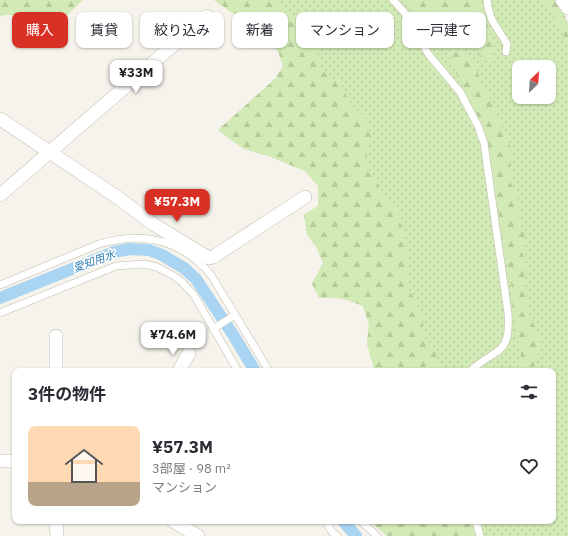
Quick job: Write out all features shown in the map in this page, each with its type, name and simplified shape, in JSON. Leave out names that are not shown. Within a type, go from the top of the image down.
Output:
[{"type":"street","points":[[562,0],[568,8]]},
{"type":"street","points":[[0,195],[170,48]]},
{"type":"street","points":[[0,119],[117,197],[153,224],[208,258],[213,257],[305,197]]},
{"type":"street","points":[[56,336],[56,368]]},
{"type":"street","points":[[181,368],[189,353]]},
{"type":"street","points":[[0,461],[12,461]]},
{"type":"street","points":[[56,524],[57,536]]},
{"type":"street","points":[[178,524],[198,536]]},
{"type":"lane","points":[[393,0],[404,12],[429,55],[460,92],[478,126],[484,143],[509,327],[508,336],[499,351],[474,368]]},
{"type":"lane","points":[[487,0],[488,10],[494,26],[507,44],[506,52]]},
{"type":"lane","points":[[0,285],[99,244],[115,239],[141,237],[166,243],[191,256],[211,275],[267,368]]},
{"type":"lane","points":[[0,313],[116,266],[144,264],[157,267],[182,282],[194,295],[236,368]]},
{"type":"lane","points":[[213,329],[235,315]]},
{"type":"lane","points":[[328,524],[332,532],[337,536]]},
{"type":"lane","points":[[364,524],[377,536]]},
{"type":"lane","points":[[477,524],[480,536]]},
{"type":"green space","points":[[0,0],[83,0],[68,14],[68,12],[12,12],[12,15],[4,15],[0,17]]},
{"type":"green space","points":[[214,0],[556,0],[568,23],[568,536],[387,536],[373,524],[556,524],[556,368],[374,368],[367,344],[369,325],[363,306],[331,297],[319,298],[312,284],[323,263],[316,246],[307,234],[304,215],[318,206],[318,186],[305,171],[271,157],[242,148],[218,130],[276,78],[283,66],[278,51],[275,48],[288,48],[288,12],[232,13]]},
{"type":"green space","points":[[214,0],[272,0],[286,12],[232,13]]},
{"type":"green space","points":[[402,0],[481,0],[484,12],[415,12]]},
{"type":"green space","points":[[543,0],[556,0],[563,11],[568,32],[568,45],[551,11]]},
{"type":"green space","points":[[288,14],[296,21],[296,48],[314,48],[321,69],[340,82],[348,100],[367,119],[371,135],[366,158],[369,169],[384,194],[396,205],[408,253],[407,286],[422,313],[424,335],[435,349],[439,368],[374,368],[367,344],[369,325],[363,306],[331,297],[319,298],[312,284],[323,263],[316,246],[307,234],[304,215],[318,206],[318,186],[305,171],[271,157],[242,148],[218,130],[276,78],[283,66],[278,51],[275,48],[288,48]]},
{"type":"green space","points":[[486,18],[494,48],[490,60],[479,60],[480,48],[486,48]]},
{"type":"green space","points":[[462,50],[477,69],[482,86],[490,97],[511,149],[510,182],[516,191],[520,208],[519,221],[525,235],[522,252],[527,266],[524,279],[530,316],[539,336],[539,353],[533,368],[519,368],[521,354],[512,310],[513,291],[507,267],[488,141],[469,96],[450,63],[452,53]]},
{"type":"green space","points":[[373,524],[478,524],[481,536],[387,536]]},
{"type":"waterway","name":"愛知用水","points":[[0,298],[114,252],[129,249],[149,250],[162,255],[184,268],[196,279],[253,368]]},
{"type":"waterway","name":"愛知用水","points":[[346,524],[356,536]]}]
